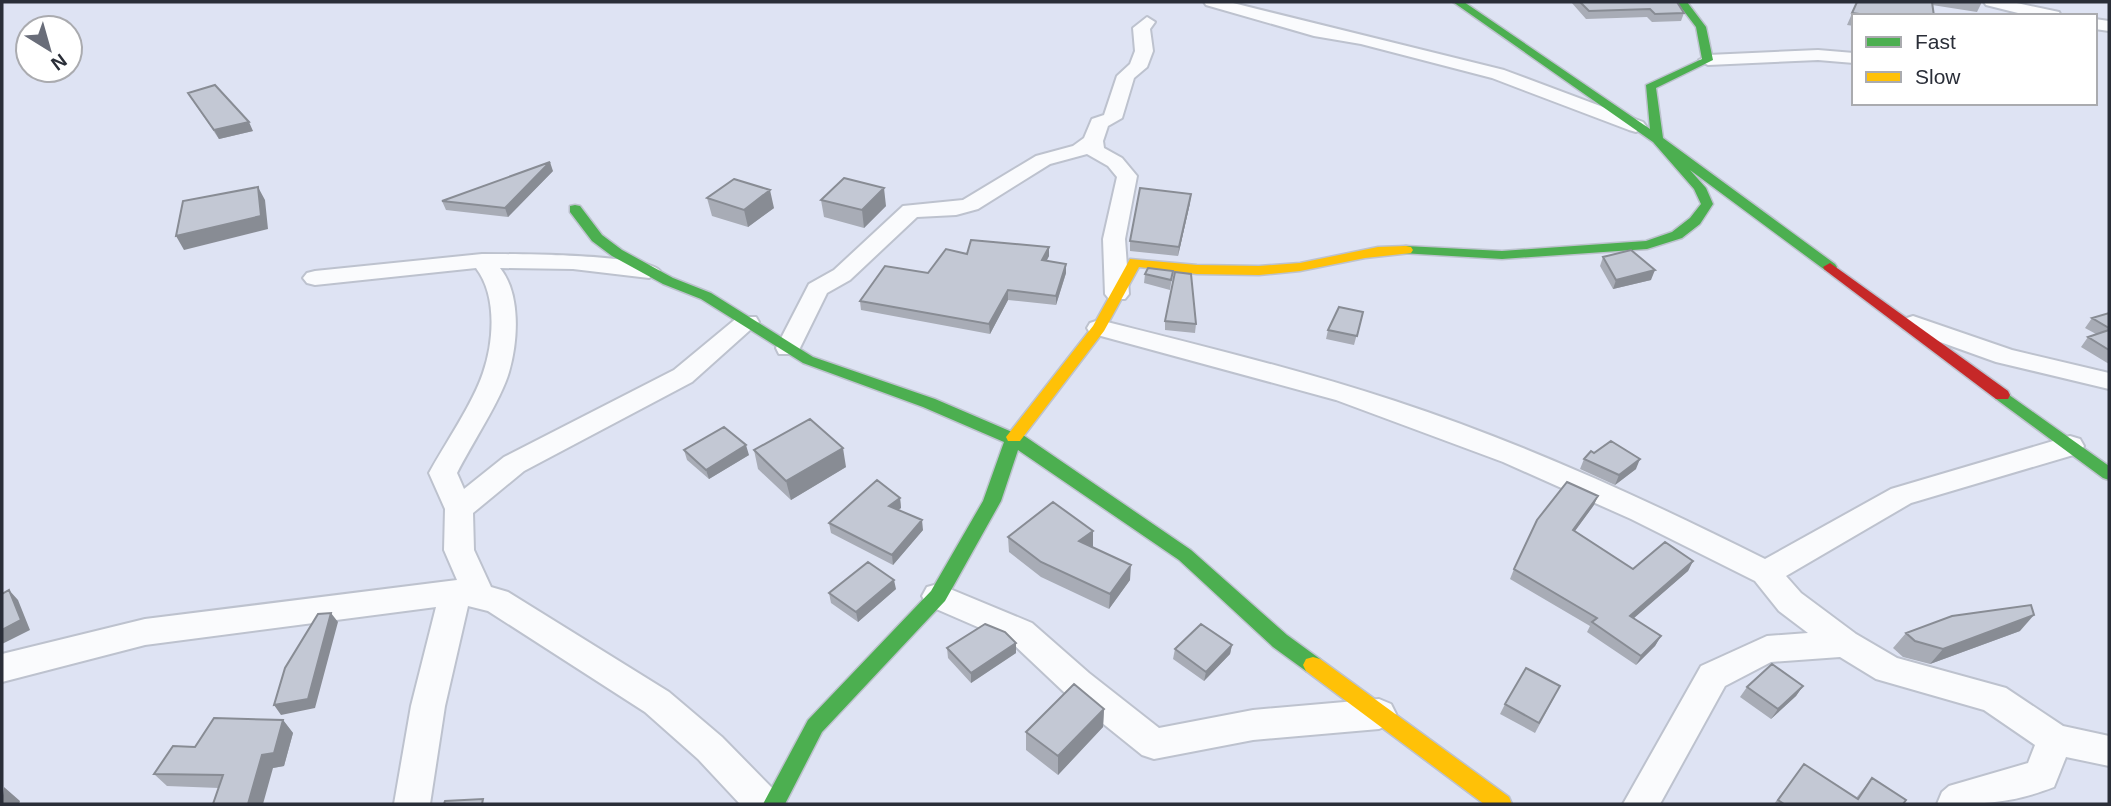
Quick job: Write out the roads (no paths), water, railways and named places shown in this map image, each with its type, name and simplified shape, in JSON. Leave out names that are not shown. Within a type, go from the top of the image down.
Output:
[{"type":"street","points":[[1212,2],[1309,29],[1362,39],[1498,74],[1641,127]]},
{"type":"street","points":[[1458,2],[1641,127],[2109,474]]},
{"type":"street","points":[[1682,2],[1700,27],[1708,60]]},
{"type":"street","points":[[1992,2],[2044,14]]},
{"type":"street","points":[[1117,294],[1114,239],[1126,176],[1115,162],[1095,151],[1093,141],[1099,122],[1112,118],[1126,76],[1138,67],[1144,51],[1142,28],[1147,22]]},
{"type":"street","points":[[774,804],[815,726],[938,596],[992,501],[1013,439],[1099,328],[1135,262],[1197,272],[1301,267],[1358,253],[1398,250],[1502,255],[1647,246],[1666,241],[1695,221],[1707,204],[1700,188],[1657,139],[1650,87],[1708,60],[1818,55],[1852,58]]},
{"type":"street","points":[[789,348],[817,289],[842,275],[911,211],[944,213],[969,207],[988,198],[1020,173],[1047,158],[1075,153],[1093,141]]},
{"type":"street","points":[[575,209],[597,238],[649,271],[706,296],[808,360],[929,404],[1013,439],[1046,459],[1185,555],[1280,641],[1501,804]]},
{"type":"street","points":[[315,278],[482,261],[573,262],[649,271]]},
{"type":"street","points":[[412,804],[428,706],[467,594],[459,550],[459,509],[443,473],[496,373],[503,331],[498,281],[482,261]]},
{"type":"street","points":[[1898,319],[2005,356],[2109,381]]},
{"type":"street","points":[[459,509],[514,464],[683,376],[747,322]]},
{"type":"street","points":[[1099,328],[1277,374],[1426,421],[1557,475],[1766,573],[1790,602],[1845,643],[1888,669],[1994,698],[2055,739],[2109,751]]},
{"type":"street","points":[[1766,573],[1901,496],[2070,446]]},
{"type":"street","points":[[2,668],[145,632],[467,594],[513,611],[657,702],[710,748],[763,804]]},
{"type":"street","points":[[938,596],[1021,632],[1077,682],[1154,744],[1253,726],[1379,714]]},
{"type":"street","points":[[1641,804],[1713,676],[1767,649],[1845,643]]},
{"type":"street","points":[[1955,804],[1962,798],[2041,776],[2055,739]]}]
